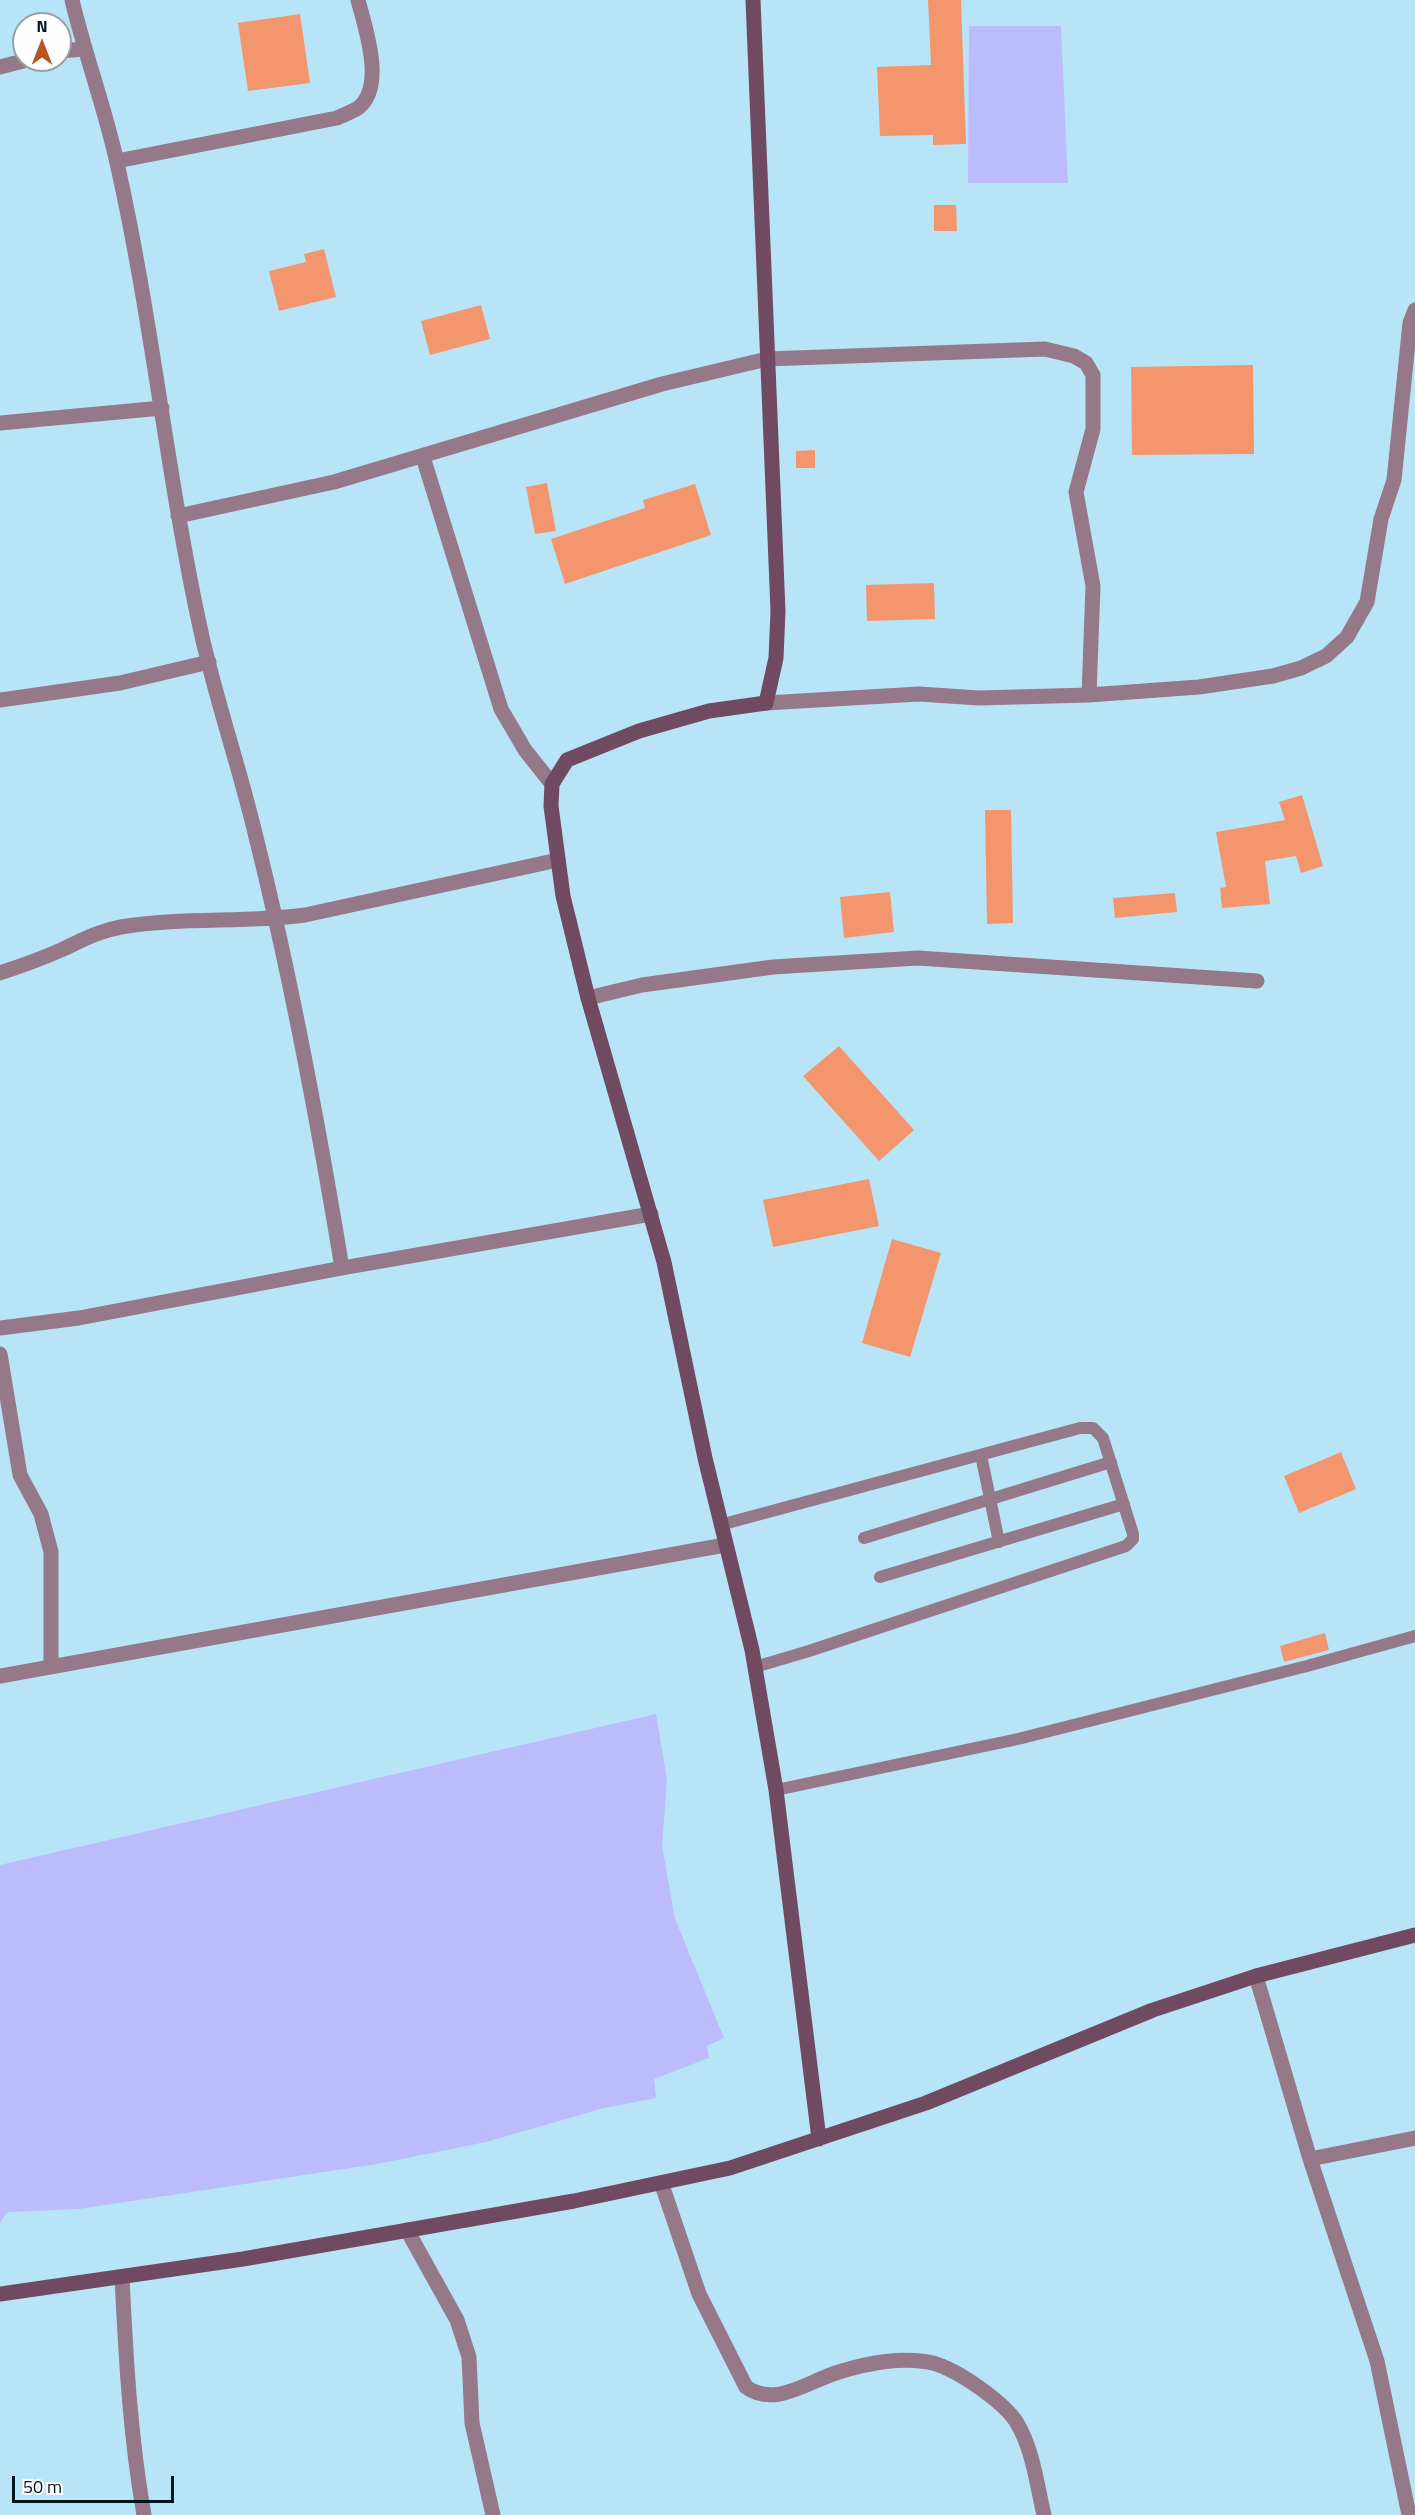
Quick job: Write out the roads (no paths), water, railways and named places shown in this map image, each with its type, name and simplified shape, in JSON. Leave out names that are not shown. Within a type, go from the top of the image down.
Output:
[{"type":"street","points":[[72,0],[117,161],[152,342],[178,516],[209,662],[255,831],[275,919],[316,1107],[342,1268]]},
{"type":"street","points":[[117,161],[337,118],[359,107],[368,93],[372,73],[371,48],[358,0]]},
{"type":"street","points":[[753,0],[778,611],[776,658],[765,703]]},
{"type":"street","points":[[72,50],[84,49]]},
{"type":"street","points":[[819,2139],[776,1790],[755,1667],[720,1525],[664,1262],[588,998],[563,896],[551,806],[552,784],[567,760],[639,731],[709,711],[765,703],[919,694],[979,698],[1089,695],[1199,687],[1273,676],[1301,668],[1326,656],[1347,637],[1367,602],[1381,519],[1394,480],[1410,323],[1415,310]]},
{"type":"street","points":[[178,516],[334,482],[662,384],[767,359],[1045,349],[1074,356],[1086,363],[1093,375],[1094,410],[1088,449],[1078,482],[1076,503],[1093,586],[1089,695]]},
{"type":"street","points":[[0,423],[162,408]]},
{"type":"street","points":[[423,456],[501,709],[525,750],[552,784]]},
{"type":"street","points":[[0,700],[120,683],[209,662]]},
{"type":"street","points":[[0,972],[36,960],[87,936],[121,927],[216,918],[275,919],[305,915],[558,860]]},
{"type":"street","points":[[588,998],[642,985],[773,967],[918,958],[1257,981]]},
{"type":"street","points":[[0,1328],[79,1318],[342,1268],[651,1214]]},
{"type":"street","points":[[0,1354],[20,1475],[41,1514],[51,1552],[51,1666]]},
{"type":"street","points":[[0,1676],[725,1545]]},
{"type":"street","points":[[0,2294],[122,2278],[662,2185],[775,2155],[926,2103],[1153,2010],[1256,1976],[1415,1935]]},
{"type":"street","points":[[1256,1976],[1310,2159],[1377,2361],[1409,2515]]},
{"type":"street","points":[[1310,2159],[1415,2138]]},
{"type":"street","points":[[662,2185],[699,2294],[746,2387],[757,2394],[774,2397],[839,2372],[895,2361],[934,2363],[988,2392],[1017,2423],[1032,2460],[1044,2515]]},
{"type":"street","points":[[407,2230],[457,2320],[469,2357],[472,2423],[493,2515]]},
{"type":"street","points":[[122,2278],[128,2400],[133,2452],[144,2515]]},
{"type":"lane","points":[[720,1525],[1080,1428],[1093,1428],[1103,1438],[1133,1534],[1133,1539],[1126,1546],[853,1637],[755,1667]]},
{"type":"lane","points":[[981,1455],[999,1542]]},
{"type":"lane","points":[[864,1538],[1111,1462]]},
{"type":"lane","points":[[880,1577],[1124,1504]]},
{"type":"lane","points":[[776,1790],[1018,1739],[1307,1666],[1415,1636]]}]
